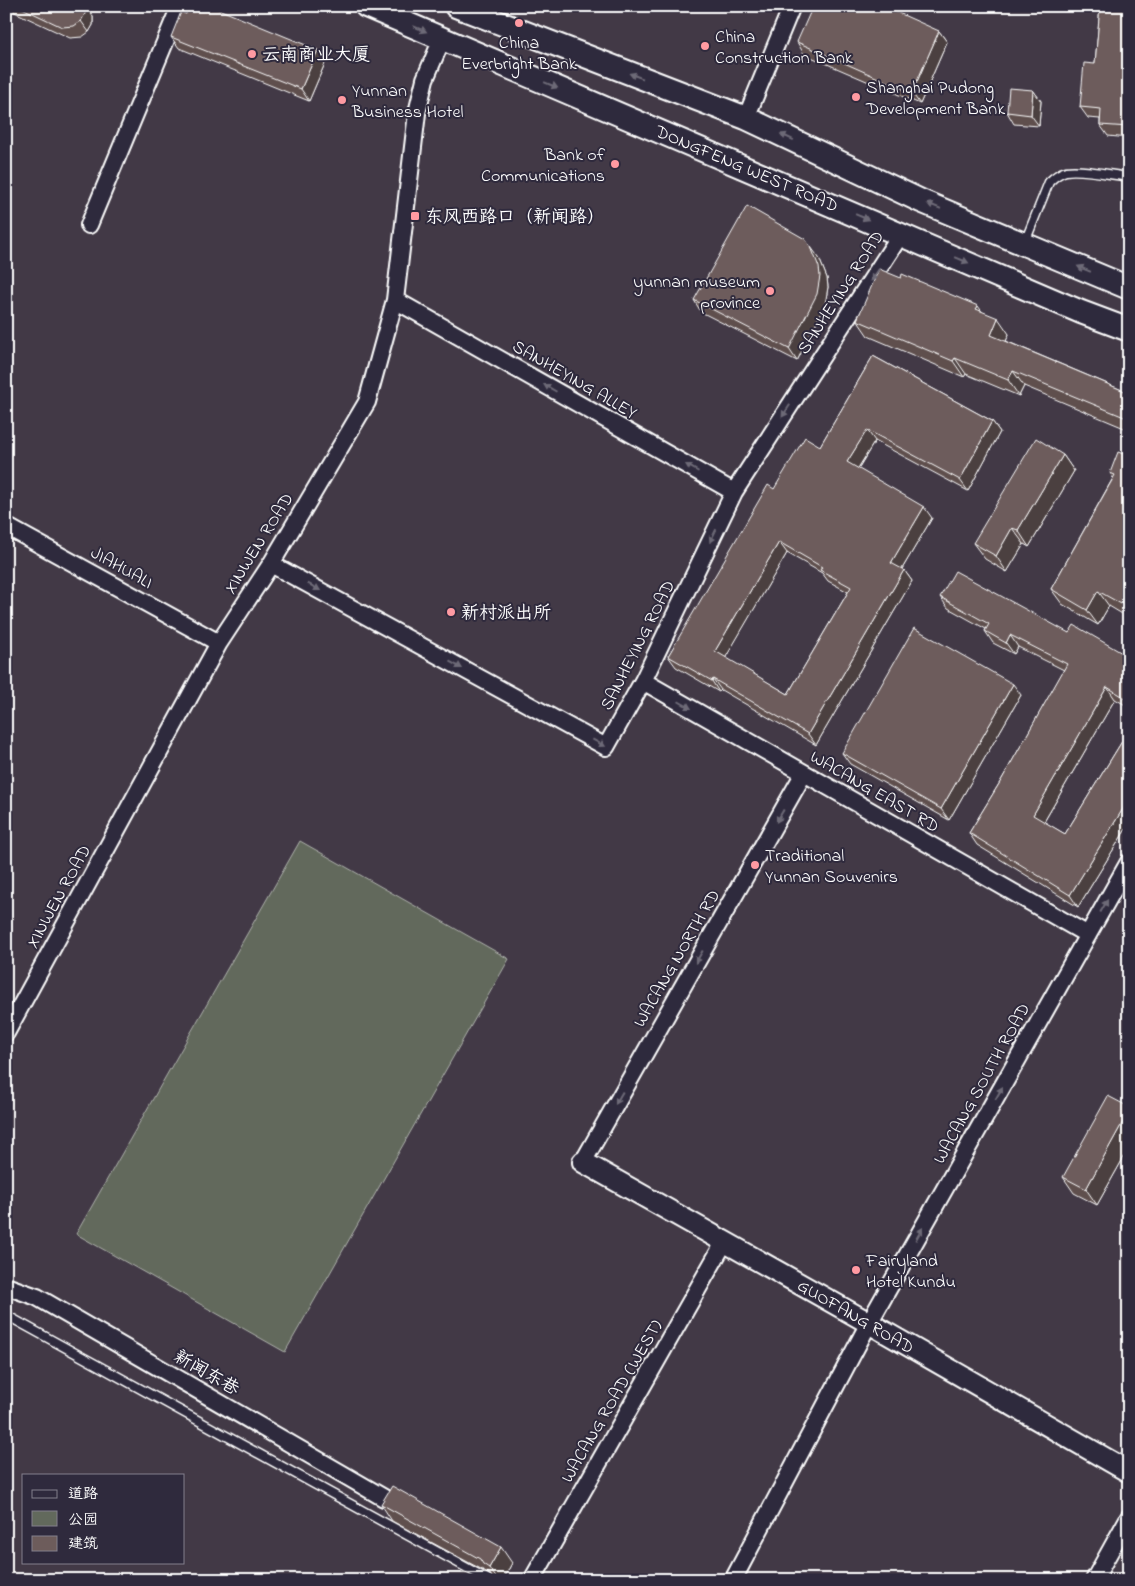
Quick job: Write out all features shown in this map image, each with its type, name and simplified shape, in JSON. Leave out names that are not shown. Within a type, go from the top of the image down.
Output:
[{"type":"main road","name":"DONGFENG WEST ROAD","points":[[366,6],[1081,312],[1129,330]]},
{"type":"main road","points":[[464,8],[746,118],[921,201],[1129,288]]},
{"type":"street","points":[[89,225],[180,6]]},
{"type":"street","points":[[746,118],[792,6]]},
{"type":"street","name":"XINWEN ROAD","points":[[6,1033],[219,643],[271,564],[367,402],[395,300],[417,113],[425,79],[442,39]]},
{"type":"street","name":"SANHEYING ROAD","points":[[271,564],[606,747],[643,681],[734,492],[901,234]]},
{"type":"street","name":"SANHEYING ALLEY","points":[[395,300],[734,492]]},
{"type":"street","name":"JIAHUALI","points":[[6,526],[219,643]]},
{"type":"street","name":"WACANG EAST RD","points":[[643,681],[1088,935]]},
{"type":"street","name":"WACANG NORTH RD","points":[[583,1162],[804,773]]},
{"type":"street","name":"WACANG SOUTH ROAD","points":[[733,1580],[869,1323],[1129,862]]},
{"type":"street","name":"GUOFANG ROAD","points":[[583,1162],[1129,1472]]},
{"type":"street","name":"WACANG ROAD (WEST)","points":[[532,1580],[724,1241]]},
{"type":"street","name":"新闻东巷","points":[[6,1286],[37,1297],[389,1497]]},
{"type":"street","points":[[1094,1580],[1129,1517]]},
{"type":"lane","points":[[1024,244],[1049,182],[1056,176],[1074,170],[1129,177]]},
{"type":"lane","points":[[6,1315],[489,1580]]},
{"type":"green space","points":[[300,841],[509,959],[285,1352],[76,1234]]},
{"type":"building","points":[[18,6],[85,6],[85,14],[81,21],[74,26],[62,27]]},
{"type":"building","name":"云南商业大厦","points":[[190,6],[211,6],[318,50],[301,89],[171,37],[181,12],[186,14]]},
{"type":"building","points":[[813,6],[883,6],[939,31],[912,93],[797,42]]},
{"type":"building","points":[[1100,6],[1129,6],[1129,127],[1100,125],[1101,109],[1080,107],[1084,63],[1095,64]]},
{"type":"building","points":[[1009,88],[1033,90],[1031,115],[1007,112]]},
{"type":"building","name":"yunnan museum province","points":[[747,206],[805,239],[811,247],[819,267],[820,276],[817,294],[789,349],[694,300]]},
{"type":"building","points":[[879,269],[901,278],[902,274],[978,306],[976,309],[998,318],[991,335],[1129,393],[1129,419],[1013,371],[1008,380],[955,358],[953,361],[857,320]]},
{"type":"building","points":[[873,356],[992,421],[960,480],[867,430],[847,462],[924,507],[891,563],[904,570],[808,734],[713,679],[712,681],[668,656],[768,485],[774,489],[805,437],[820,446]],"holes":[[[779,542],[822,567],[820,570],[851,587],[788,694],[715,651]]]},
{"type":"building","points":[[1036,438],[1063,455],[1018,530],[1012,528],[996,556],[973,543]]},
{"type":"building","points":[[1118,452],[1129,456],[1129,594],[1123,605],[1098,591],[1087,610],[1051,589],[1115,475],[1110,473]]},
{"type":"building","points":[[955,571],[1069,633],[1074,625],[1129,657],[1129,700],[1107,687],[1033,815],[1065,834],[1129,730],[1129,799],[1070,895],[969,833],[1067,664],[1010,635],[1006,643],[985,631],[989,624],[940,597]]},
{"type":"building","points":[[914,628],[1013,684],[941,809],[842,753]]},
{"type":"building","points":[[1108,1096],[1129,1107],[1129,1111],[1086,1189],[1063,1177]]},
{"type":"building","points":[[392,1486],[501,1547],[489,1568],[480,1559],[381,1504]]},
{"type":"place","name":"China Everbright Bank","points":[[519,23]]},
{"type":"place","name":"China Construction Bank","points":[[705,46]]},
{"type":"place","name":"云南商业大厦","points":[[252,54]]},
{"type":"place","name":"Shanghai Pudong Development Bank","points":[[856,97]]},
{"type":"place","name":"Yunnan Business Hotel","points":[[342,100]]},
{"type":"place","name":"Bank of Communications","points":[[615,164]]},
{"type":"place","name":"东风西路口（新闻路）","points":[[415,216]]},
{"type":"place","name":"yunnan museum province","points":[[770,291]]},
{"type":"place","name":"新村派出所","points":[[451,612]]},
{"type":"place","name":"Traditional Yunnan Souvenirs","points":[[755,865]]},
{"type":"place","name":"Fairyland Hotel Kundu","points":[[856,1270]]}]
